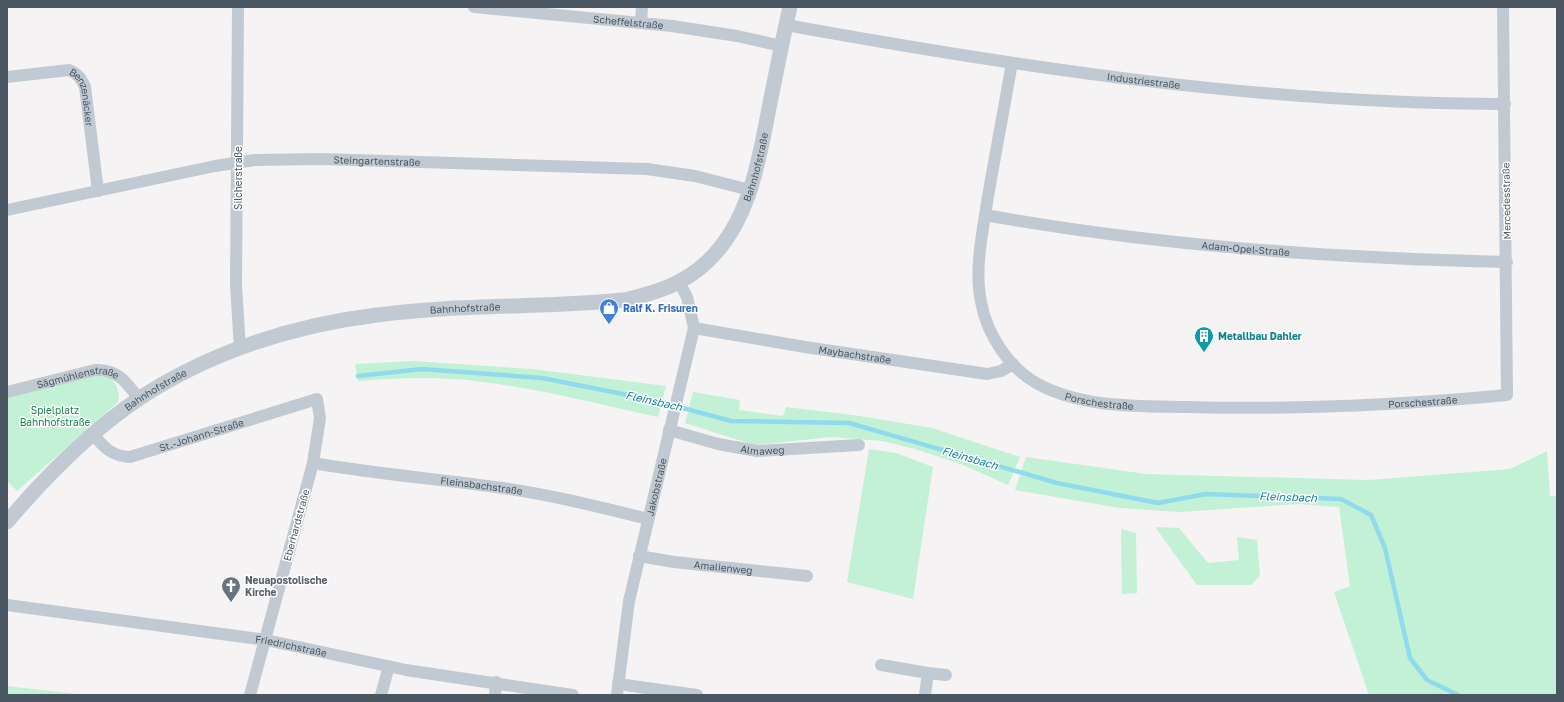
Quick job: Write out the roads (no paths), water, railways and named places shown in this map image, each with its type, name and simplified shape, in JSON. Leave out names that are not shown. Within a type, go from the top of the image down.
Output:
[{"type":"street","name":"Silcherstraße","points":[[238,7],[236,285],[240,349]]},
{"type":"street","name":"Scheffelstraße","points":[[474,7],[641,22],[707,31],[782,46]]},
{"type":"street","points":[[641,22],[642,7]]},
{"type":"street","name":"Bahnhofstraße","points":[[7,522],[43,480],[93,434],[139,399],[185,373],[240,349],[294,331],[344,320],[418,311],[564,305],[624,300],[662,290],[679,282],[708,261],[719,249],[736,222],[750,190],[763,139],[790,7]]},
{"type":"street","name":"Mercedesstraße","points":[[1503,7],[1508,395]]},
{"type":"street","name":"Industriestraße","points":[[786,25],[1012,63],[1127,79],[1217,89],[1369,101],[1505,104]]},
{"type":"street","name":"Porschestraße","points":[[1012,63],[985,215],[978,283],[981,302],[992,336],[1013,364],[1024,375],[1053,391],[1074,397],[1103,402],[1136,405],[1252,409],[1338,407],[1508,395]]},
{"type":"street","name":"Benzenäcker","points":[[7,77],[69,70],[76,73],[82,79],[85,87],[98,191]]},
{"type":"street","name":"Steingartenstraße","points":[[7,210],[238,161],[321,159],[647,169],[677,172],[750,190]]},
{"type":"street","name":"Adam-Opel-Straße","points":[[985,215],[1056,228],[1191,244],[1331,256],[1507,262]]},
{"type":"street","name":"Jakobstraße","points":[[618,690],[628,601],[694,328],[687,297],[679,282]]},
{"type":"street","name":"Maybachstraße","points":[[694,328],[805,347],[987,374],[1001,371],[1013,364]]},
{"type":"street","name":"Sägmühlenstraße","points":[[7,392],[95,370],[106,370],[119,376],[139,399]]},
{"type":"street","name":"St.-Johann-Straße","points":[[93,434],[111,453],[120,457],[130,457],[317,399]]},
{"type":"street","name":"Eberhardstraße","points":[[250,695],[313,463],[320,418],[317,399]]},
{"type":"street","name":"Almaweg","points":[[671,426],[718,444],[757,451],[859,445]]},
{"type":"street","name":"Fleinsbachstraße","points":[[313,463],[374,473],[504,488],[595,506],[648,519]]},
{"type":"street","name":"Amalienweg","points":[[640,556],[674,562],[807,576]]},
{"type":"street","name":"Friedrichstraße","points":[[7,605],[266,640],[389,666],[573,695]]},
{"type":"street","points":[[881,665],[946,675]]},
{"type":"street","points":[[381,695],[389,666]]},
{"type":"street","points":[[925,695],[928,672]]},
{"type":"street","points":[[495,695],[496,682]]},
{"type":"street","points":[[618,690],[698,695]]},
{"type":"waterway","name":"Fleinsbach","points":[[358,376],[422,369],[542,378],[653,400],[731,421],[849,423],[1057,483],[1158,503],[1206,494],[1341,499],[1371,515],[1385,548],[1410,658],[1427,680],[1458,695]]},
{"type":"place","name":"Ralf K. Frisuren","points":[[609,325]]},
{"type":"place","name":"Metallbau Dahler","points":[[1204,353]]},
{"type":"place","name":"Neuapostolische Kirche","points":[[231,603]]},
{"type":"park label","name":"Spielplatz Bahnhofstraße","points":[[55,416]]}]
